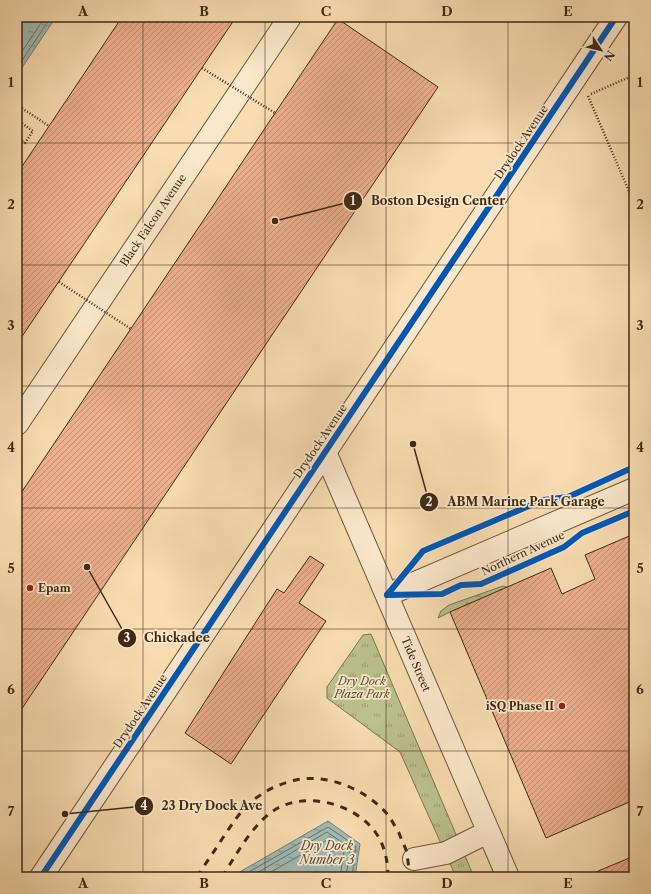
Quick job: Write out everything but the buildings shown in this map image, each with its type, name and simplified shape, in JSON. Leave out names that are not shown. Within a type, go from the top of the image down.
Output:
[{"type":"street","name":"Black Falcon Avenue","points":[[17,424],[290,17]]},
{"type":"street","name":"Drydock Avenue","points":[[41,877],[616,17]]},
{"type":"street","name":"Tide Street","points":[[325,452],[508,877]]},
{"type":"street","name":"Northern Avenue","points":[[387,595],[634,489]]},
{"type":"street","points":[[414,859],[446,854],[488,832]]},
{"type":"path","points":[[202,68],[275,113]]},
{"type":"path","points":[[634,75],[588,95],[634,203]]},
{"type":"path","points":[[17,105],[49,126]]},
{"type":"path","points":[[17,120],[33,131],[25,143],[17,138]]},
{"type":"path","points":[[59,282],[131,329]]},
{"type":"green space","points":[[503,586],[507,587],[438,618],[441,611],[449,605]]},
{"type":"green space","name":"Dry Dock Plaza Park","points":[[371,634],[474,877],[456,877],[400,752],[327,698],[327,687],[363,635]]},
{"type":"water","points":[[17,17],[56,17],[17,75]]},
{"type":"water","name":"Dry Dock Number 3","points":[[328,821],[360,844],[355,877],[231,877]]},
{"type":"railway","points":[[197,877],[234,821],[253,800],[277,786],[308,778],[334,781],[358,791],[379,806],[391,819],[399,833],[406,850],[409,877]]},
{"type":"railway","points":[[222,877],[247,838],[263,819],[280,807],[305,801],[319,801],[332,804],[357,815],[367,823],[376,833],[384,849],[387,860],[388,877]]},
{"type":"cycle path","points":[[41,877],[616,17]]},
{"type":"cycle path","points":[[387,595],[423,551],[543,500],[568,497],[634,467]]},
{"type":"cycle path","points":[[387,595],[442,594],[461,585],[481,584],[564,547],[582,533],[634,511]]},
{"type":"place","name":"Boston Design Center","points":[[275,221]]},
{"type":"place","name":"ABM Marine Park Garage","points":[[413,444]]},
{"type":"place","name":"Chickadee","points":[[87,567]]},
{"type":"place","name":"Epam","points":[[30,588]]},
{"type":"place","name":"iSQ Phase II","points":[[562,706]]},
{"type":"place","name":"23 Dry Dock Ave","points":[[65,814]]}]
